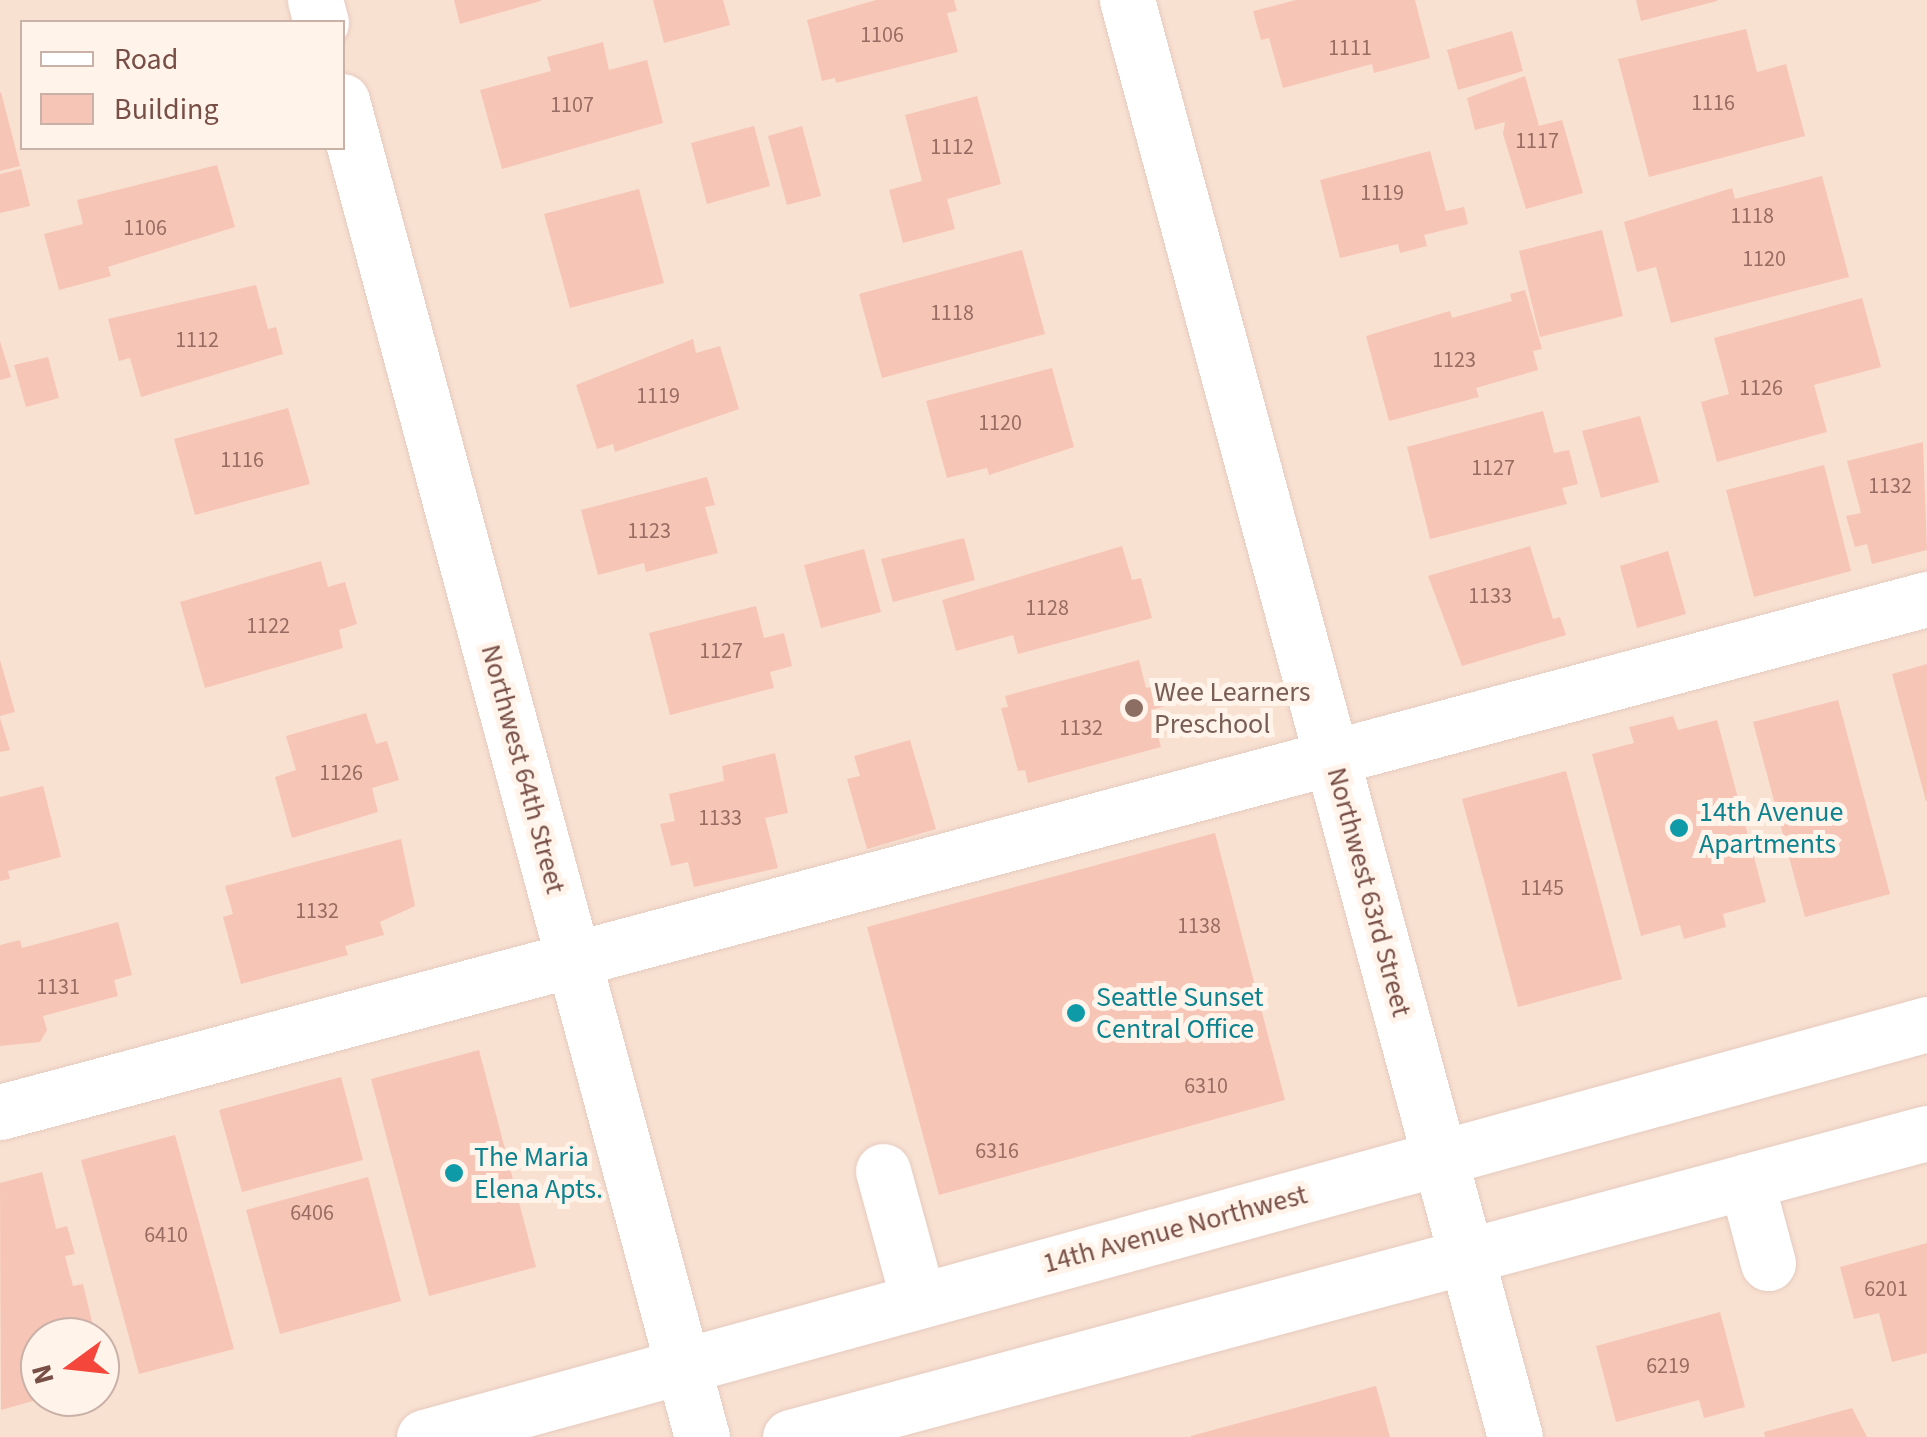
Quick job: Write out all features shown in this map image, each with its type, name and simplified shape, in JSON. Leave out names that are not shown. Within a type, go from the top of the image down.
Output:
[{"type":"street","name":"Northwest 63rd Street","points":[[1127,0],[1442,1157],[1514,1437]]},
{"type":"street","name":"Northwest 64th Street","points":[[345,111],[702,1437]]},
{"type":"street","points":[[0,1112],[575,960],[815,918],[1332,755],[1927,598]]},
{"type":"street","name":"14th Avenue Northwest","points":[[424,1437],[1927,1024]]},
{"type":"street","points":[[790,1437],[1467,1252],[1927,1133]]},
{"type":"street","points":[[883,1170],[918,1299]]},
{"type":"street","points":[[1746,1181],[1768,1263]]},
{"type":"shaded area","points":[[0,0],[1927,0],[1927,1437],[0,1437]]},
{"type":"building","points":[[454,0],[541,0],[541,1],[460,24]]},
{"type":"building","points":[[653,0],[723,0],[730,25],[664,43]]},
{"type":"building","points":[[876,0],[954,0],[957,11],[947,13],[958,52],[836,83],[835,78],[822,81],[807,20]]},
{"type":"building","points":[[1296,0],[1415,0],[1430,58],[1374,73],[1372,64],[1283,88],[1269,38],[1261,40],[1253,11]]},
{"type":"building","points":[[1636,0],[1717,0],[1717,1],[1641,21]]},
{"type":"building","points":[[1746,29],[1757,72],[1786,64],[1805,136],[1649,177],[1618,59]]},
{"type":"building","points":[[1512,31],[1523,71],[1458,90],[1447,50]]},
{"type":"building","points":[[603,42],[609,70],[647,60],[663,123],[502,169],[480,90],[551,71],[547,57]]},
{"type":"building","points":[[1525,76],[1539,126],[1562,120],[1583,193],[1526,209],[1503,134],[1505,122],[1475,130],[1467,98]]},
{"type":"building","points":[[0,93],[20,166],[0,171]]},
{"type":"building","points":[[977,96],[1001,184],[947,199],[955,229],[903,243],[889,190],[922,181],[905,115]]},
{"type":"building","points":[[754,126],[770,186],[707,204],[691,143]]},
{"type":"building","points":[[802,126],[821,196],[787,205],[768,136]]},
{"type":"building","points":[[1430,151],[1446,211],[1464,207],[1468,224],[1424,235],[1427,246],[1400,253],[1398,244],[1340,258],[1320,180]]},
{"type":"building","points":[[217,165],[235,227],[108,267],[111,276],[59,290],[44,234],[83,224],[77,200]]},
{"type":"building","points":[[21,169],[30,206],[0,213],[0,174]]},
{"type":"building","points":[[1822,176],[1849,277],[1671,323],[1656,267],[1637,272],[1624,222],[1732,188],[1735,199]]},
{"type":"building","points":[[639,189],[664,283],[570,308],[544,214]]},
{"type":"building","points":[[1602,230],[1623,316],[1540,337],[1519,251]]},
{"type":"building","points":[[1022,250],[1045,334],[882,378],[859,294]]},
{"type":"building","points":[[256,285],[268,329],[276,327],[283,354],[141,397],[130,358],[119,361],[108,319]]},
{"type":"building","points":[[1525,290],[1542,349],[1533,351],[1538,370],[1476,388],[1479,397],[1389,421],[1366,336],[1450,311],[1452,318],[1512,301],[1510,294]]},
{"type":"building","points":[[1862,298],[1881,367],[1814,385],[1827,432],[1717,462],[1701,402],[1729,394],[1714,338]]},
{"type":"building","points":[[693,339],[696,353],[720,346],[739,409],[615,452],[613,444],[597,449],[576,385]]},
{"type":"building","points":[[0,341],[11,377],[0,380]]},
{"type":"building","points":[[48,357],[59,398],[26,407],[14,365]]},
{"type":"building","points":[[1052,368],[1074,447],[989,475],[987,468],[947,478],[926,401]]},
{"type":"building","points":[[288,408],[310,484],[195,515],[174,439]]},
{"type":"building","points":[[1543,411],[1554,453],[1569,450],[1578,484],[1562,488],[1567,504],[1430,539],[1407,447]]},
{"type":"building","points":[[1640,416],[1659,482],[1601,498],[1582,431]]},
{"type":"building","points":[[1923,442],[1927,550],[1872,564],[1867,544],[1855,547],[1846,516],[1861,513],[1847,461]]},
{"type":"building","points":[[1824,465],[1851,571],[1754,597],[1726,490]]},
{"type":"building","points":[[707,477],[715,505],[705,507],[718,553],[646,572],[644,563],[598,575],[581,510]]},
{"type":"building","points":[[964,538],[975,580],[893,602],[881,559]]},
{"type":"building","points":[[1122,546],[1132,580],[1141,578],[1152,618],[1018,654],[1013,635],[956,651],[942,600]]},
{"type":"building","points":[[1530,546],[1553,619],[1560,617],[1566,635],[1462,666],[1428,576]]},
{"type":"building","points":[[864,549],[881,612],[821,628],[804,565]]},
{"type":"building","points":[[1668,551],[1686,614],[1637,628],[1620,566]]},
{"type":"building","points":[[321,561],[328,587],[345,582],[357,624],[339,630],[343,648],[205,688],[180,602]]},
{"type":"building","points":[[756,606],[764,638],[784,633],[792,666],[770,672],[774,688],[670,715],[649,633]]},
{"type":"building","points":[[0,660],[15,712],[0,716]]},
{"type":"building","points":[[1139,660],[1146,688],[1159,685],[1165,706],[1151,710],[1161,747],[1028,783],[1025,770],[1018,771],[1001,708],[1008,707],[1005,696]]},
{"type":"building","points":[[1927,664],[1927,801],[1926,801],[1892,674]]},
{"type":"building","points":[[1838,700],[1890,894],[1805,917],[1753,722]]},
{"type":"building","points":[[366,713],[376,744],[387,741],[399,780],[372,788],[378,812],[292,838],[275,777],[296,770],[286,736]]},
{"type":"building","name":"14th Avenue Apartments","points":[[1673,716],[1678,730],[1717,720],[1766,902],[1723,914],[1726,927],[1684,939],[1680,925],[1641,936],[1592,754],[1634,743],[1629,727]]},
{"type":"building","points":[[0,718],[10,750],[0,752]]},
{"type":"building","points":[[910,740],[936,829],[867,849],[847,779],[860,776],[854,756]]},
{"type":"building","points":[[775,753],[788,813],[765,818],[778,868],[694,887],[688,862],[671,866],[660,824],[675,821],[669,794],[724,781],[722,766]]},
{"type":"building","points":[[1566,771],[1622,979],[1518,1007],[1462,799]]},
{"type":"building","points":[[43,786],[61,857],[8,871],[10,879],[0,881],[0,797]]},
{"type":"building","name":"Seattle Sunset Central Office","points":[[1215,833],[1285,1100],[939,1195],[867,927]]},
{"type":"building","points":[[401,839],[415,906],[380,922],[384,935],[345,946],[348,955],[241,984],[223,917],[233,914],[225,886]]},
{"type":"building","points":[[118,922],[132,975],[114,980],[118,996],[43,1016],[47,1030],[40,1042],[0,1046],[0,945],[20,940],[22,948]]},
{"type":"building","name":"The Maria Elena Apts.","points":[[479,1050],[536,1267],[429,1296],[371,1079]]},
{"type":"building","points":[[341,1077],[363,1160],[242,1192],[219,1110]]},
{"type":"building","points":[[175,1135],[234,1349],[139,1374],[81,1160]]},
{"type":"building","points":[[42,1172],[56,1229],[67,1226],[75,1254],[65,1256],[73,1286],[83,1284],[91,1317],[20,1317],[20,1405],[1,1410],[0,1183]]},
{"type":"building","points":[[368,1177],[401,1301],[280,1334],[246,1210]]},
{"type":"building","points":[[1927,1243],[1927,1353],[1892,1362],[1879,1313],[1854,1319],[1840,1267]]},
{"type":"building","points":[[1720,1312],[1745,1407],[1704,1418],[1699,1400],[1616,1422],[1596,1346]]},
{"type":"building","points":[[1376,1386],[1390,1437],[1191,1437],[1191,1436]]},
{"type":"building","points":[[1852,1408],[1867,1437],[1765,1437],[1764,1432]]},
{"type":"place","name":"Wee Learners Preschool","points":[[1134,708]]},
{"type":"place","name":"14th Avenue Apartments","points":[[1679,828]]},
{"type":"place","name":"Seattle Sunset Central Office","points":[[1076,1013]]},
{"type":"place","name":"The Maria Elena Apts.","points":[[454,1173]]}]
